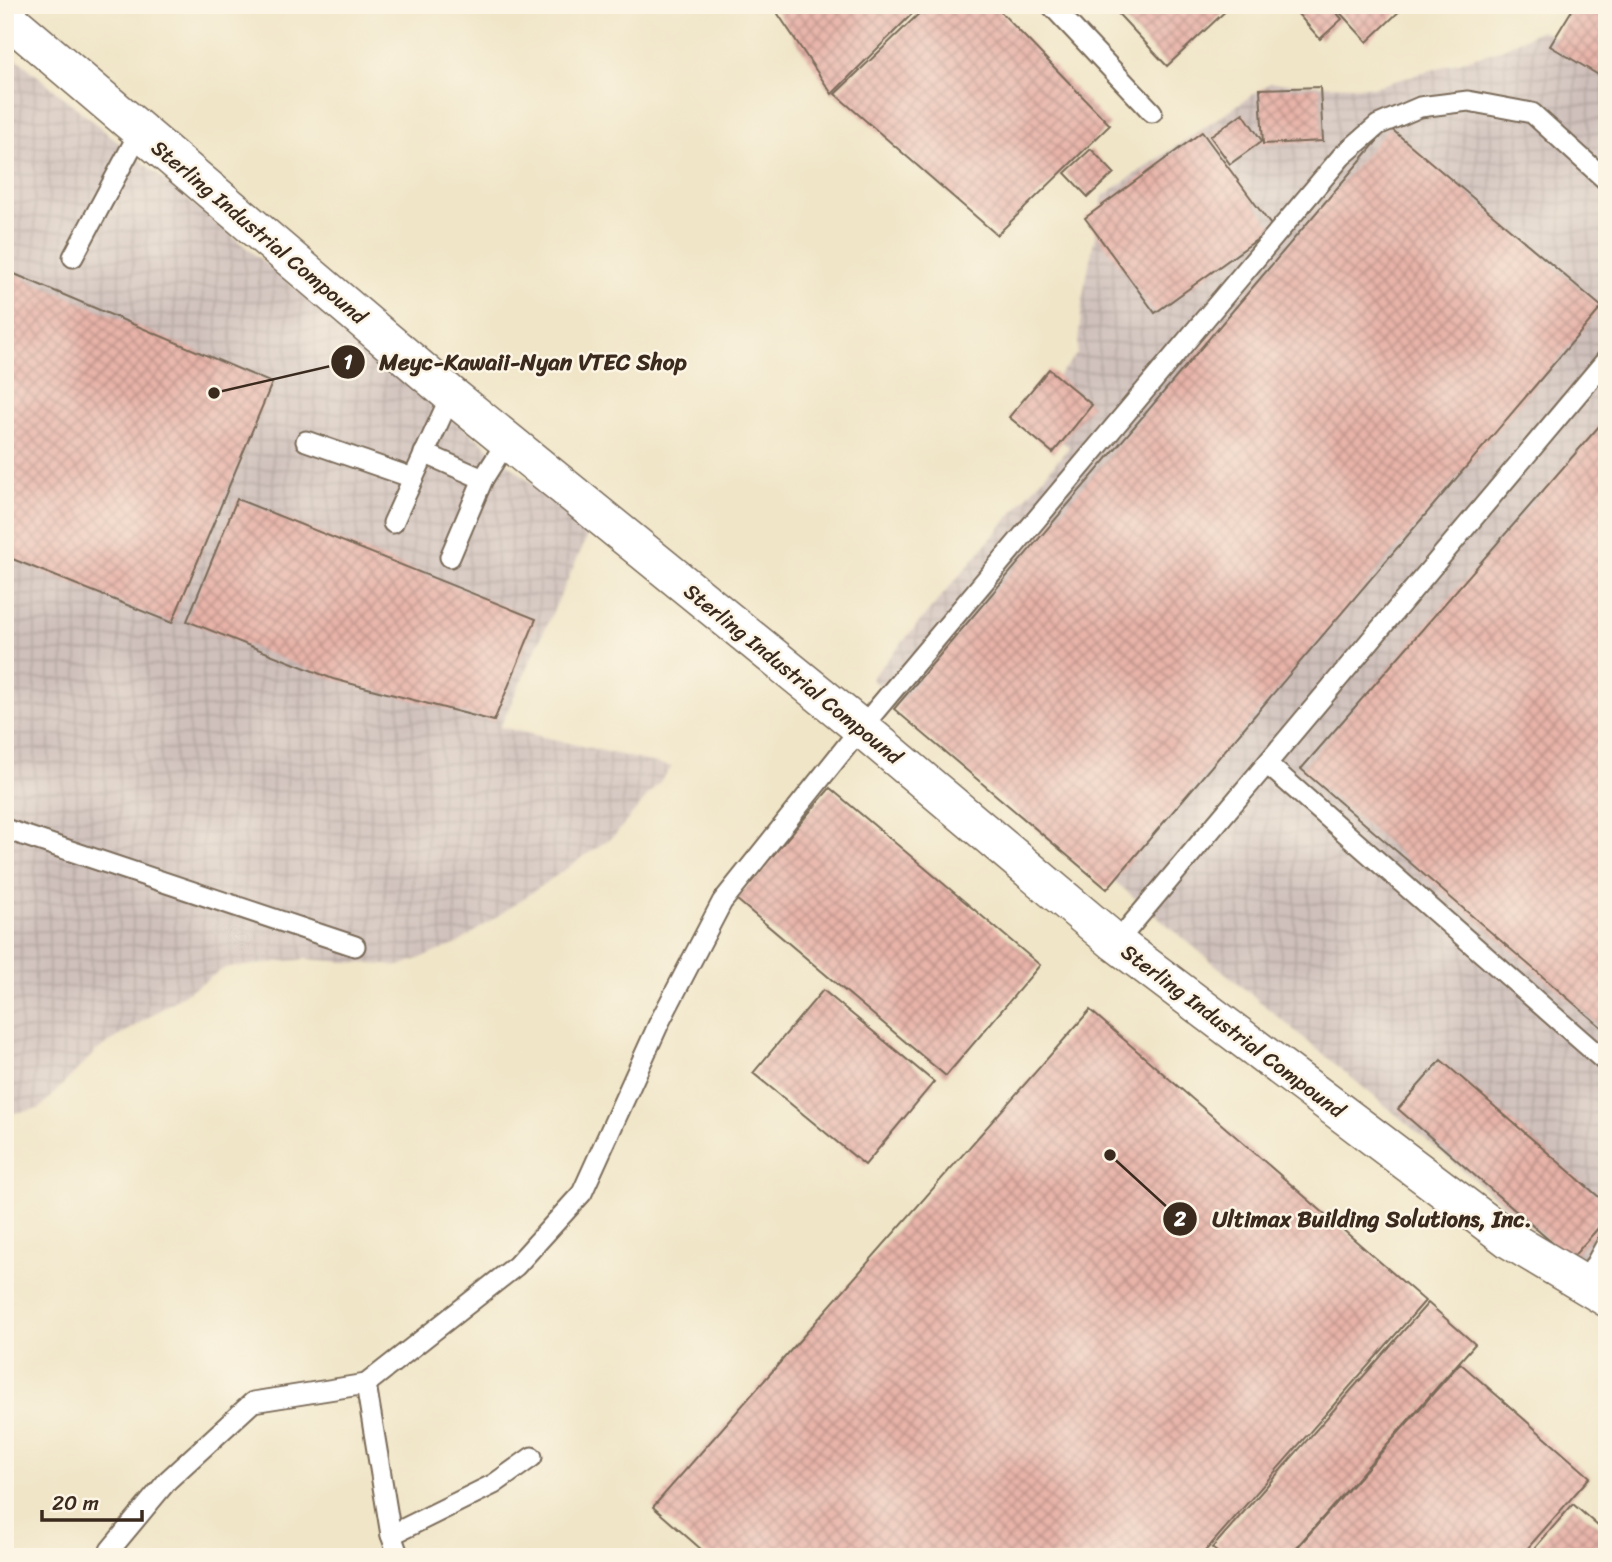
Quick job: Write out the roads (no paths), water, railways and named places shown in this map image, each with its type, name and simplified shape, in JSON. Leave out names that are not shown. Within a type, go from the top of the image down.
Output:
[{"type":"street","name":"Sterling Industrial Compound","points":[[5,16],[451,395],[861,728],[1116,943],[1510,1240],[1596,1291]]},
{"type":"lane","points":[[1051,5],[1152,112]]},
{"type":"lane","points":[[109,1557],[110,1550],[168,1480],[253,1402],[366,1384],[516,1266],[582,1193],[660,1021],[722,902],[861,728],[1342,156],[1378,125],[1420,107],[1468,101],[1532,113],[1607,181]]},
{"type":"lane","points":[[73,257],[140,131]]},
{"type":"lane","points":[[1116,943],[1607,359]]},
{"type":"lane","points":[[393,523],[451,395]]},
{"type":"lane","points":[[306,441],[413,478]]},
{"type":"lane","points":[[450,557],[483,479],[507,441]]},
{"type":"lane","points":[[424,453],[483,479]]},
{"type":"lane","points":[[1267,764],[1607,1063]]},
{"type":"lane","points":[[5,829],[355,946]]},
{"type":"lane","points":[[1596,1291],[1607,1243]]},
{"type":"lane","points":[[366,1384],[391,1535],[399,1557]]},
{"type":"lane","points":[[391,1535],[494,1484],[532,1457]]},
{"type":"place","name":"Meyc-Kawaii-Nyan VTEC Shop","points":[[214,393]]},
{"type":"place","name":"Ultimax Building Solutions, Inc.","points":[[1110,1155]]}]
